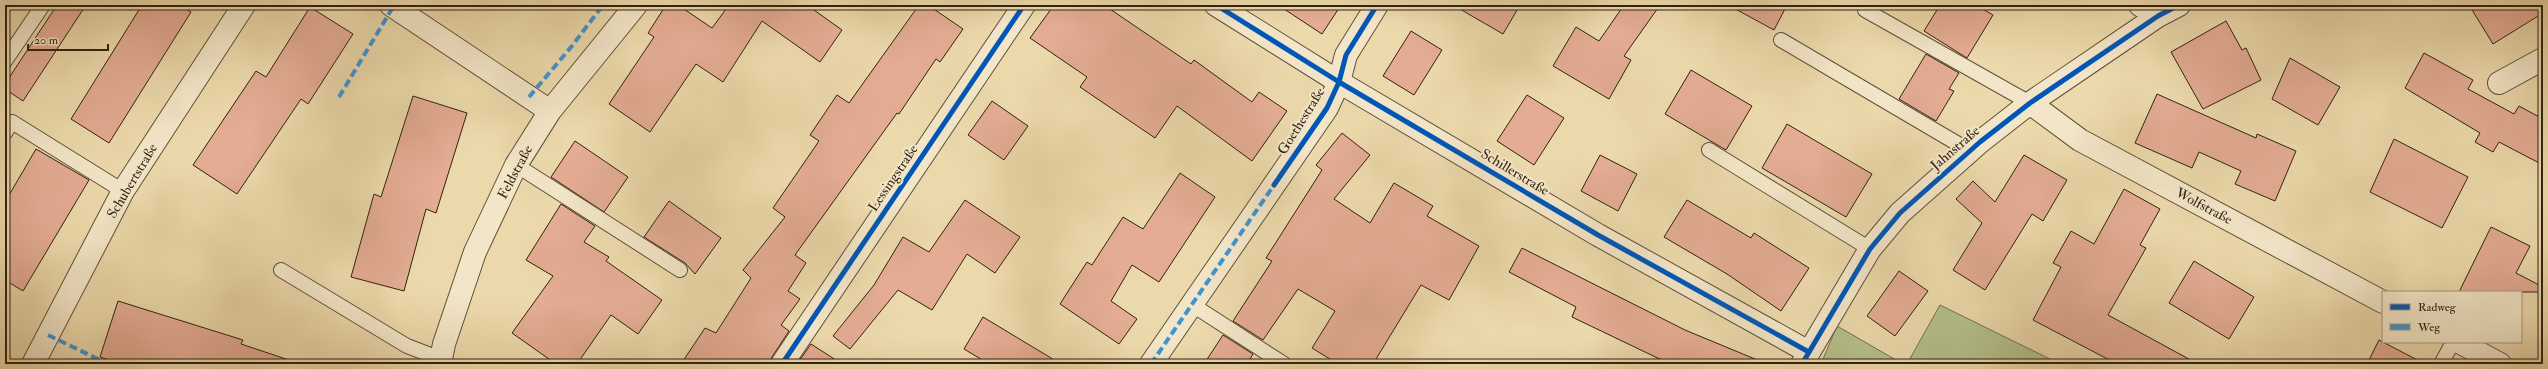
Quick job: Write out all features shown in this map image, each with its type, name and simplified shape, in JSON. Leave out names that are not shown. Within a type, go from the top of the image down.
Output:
[{"type":"street","name":"Schubertstraße","points":[[33,364],[123,190],[244,5]]},
{"type":"street","points":[[391,5],[550,111]]},
{"type":"street","name":"Feldstraße","points":[[440,361],[475,252],[516,165],[550,111],[636,5]]},
{"type":"street","name":"Lessingstraße","points":[[782,364],[1024,5]]},
{"type":"street","name":"Schillerstraße","points":[[1216,5],[1339,82],[1805,357]]},
{"type":"street","name":"Goethestraße","points":[[1151,364],[1327,108],[1339,82],[1346,55],[1377,5]]},
{"type":"street","points":[[2140,5],[2158,16]]},
{"type":"street","name":"Jahnstraße","points":[[1805,357],[1870,249],[1900,213],[1970,151],[2030,102],[2158,16],[2179,5]]},
{"type":"street","points":[[2499,83],[2543,58]]},
{"type":"street","name":"Wolfstraße","points":[[2030,102],[2080,140],[2382,301]]},
{"type":"street","points":[[2460,343],[2500,364]]},
{"type":"lane","points":[[5,61],[43,5]]},
{"type":"lane","points":[[1865,10],[2030,102]]},
{"type":"lane","points":[[1781,40],[1970,151]]},
{"type":"lane","points":[[5,133],[12,122],[123,190]]},
{"type":"lane","points":[[1709,150],[1870,249]]},
{"type":"lane","points":[[516,165],[680,270]]},
{"type":"lane","points":[[282,270],[407,346],[440,361]]},
{"type":"lane","points":[[1191,304],[1284,364]]},
{"type":"lane","points":[[2441,364],[2452,343]]},
{"type":"green space","points":[[1940,305],[2060,364],[1907,364]]},
{"type":"green space","points":[[1837,326],[1903,364],[1821,364]]},
{"type":"building","points":[[57,5],[86,5],[23,101],[5,89],[5,84]]},
{"type":"building","points":[[142,5],[180,5],[191,12],[109,143],[71,119]]},
{"type":"building","points":[[666,5],[678,5],[712,28],[729,5],[807,5],[842,30],[820,62],[762,21],[723,82],[696,64],[650,132],[609,104],[654,37],[648,33]]},
{"type":"building","points":[[919,5],[928,5],[963,29],[940,62],[936,59],[899,114],[897,113],[795,255],[806,263],[788,291],[800,299],[781,325],[789,331],[772,357],[770,364],[681,364],[705,328],[716,333],[751,278],[743,270],[785,217],[773,208],[819,141],[810,135],[837,95],[849,103]]},
{"type":"building","points":[[1054,5],[1104,5],[1191,64],[1194,60],[1252,102],[1259,92],[1287,111],[1252,161],[1177,106],[1155,138],[1080,87],[1087,77],[1030,38]]},
{"type":"building","points":[[1278,5],[1341,5],[1322,34]]},
{"type":"building","points":[[1453,5],[1520,5],[1503,34]]},
{"type":"building","points":[[1624,5],[1660,5],[1624,56],[1631,60],[1609,99],[1553,66],[1576,27],[1599,41]]},
{"type":"building","points":[[1728,5],[1787,5],[1774,30]]},
{"type":"building","points":[[1940,5],[1976,5],[1993,15],[1967,58],[1924,31]]},
{"type":"building","points":[[2469,5],[2543,5],[2543,13],[2493,44]]},
{"type":"building","points":[[310,7],[353,34],[308,104],[301,99],[237,194],[193,165],[256,71],[266,77]]},
{"type":"building","points":[[2226,21],[2242,50],[2246,48],[2261,80],[2203,109],[2171,52]]},
{"type":"building","points":[[1411,31],[1442,50],[1414,95],[1383,76]]},
{"type":"building","points":[[2424,53],[2473,80],[2468,89],[2514,114],[2519,106],[2543,119],[2543,165],[2499,142],[2493,152],[2475,142],[2480,133],[2405,88]]},
{"type":"building","points":[[1926,54],[1959,73],[1949,89],[1954,91],[1936,121],[1899,99]]},
{"type":"building","points":[[2290,58],[2340,87],[2318,125],[2272,99]]},
{"type":"building","points":[[1691,70],[1752,106],[1726,150],[1665,114]]},
{"type":"building","points":[[2157,94],[2256,138],[2257,134],[2296,151],[2275,201],[2235,184],[2241,171],[2199,152],[2192,168],[2135,143]]},
{"type":"building","points":[[1527,95],[1564,118],[1534,165],[1497,141]]},
{"type":"building","points":[[413,96],[467,113],[436,213],[426,209],[404,291],[351,277],[374,194],[381,197]]},
{"type":"building","points":[[992,101],[1028,126],[1004,160],[968,135]]},
{"type":"building","points":[[1787,124],[1872,174],[1846,217],[1762,168]]},
{"type":"building","points":[[1342,133],[1370,155],[1334,199],[1370,223],[1394,183],[1433,206],[1427,216],[1479,246],[1449,300],[1421,285],[1373,364],[1338,364],[1312,348],[1335,311],[1298,289],[1263,340],[1233,321],[1272,261],[1266,258],[1322,170],[1316,165]]},
{"type":"building","points":[[2394,139],[2468,177],[2442,228],[2370,192]]},
{"type":"building","points":[[575,141],[628,177],[604,212],[551,177]]},
{"type":"building","points":[[36,149],[89,180],[23,291],[5,280],[5,202]]},
{"type":"building","points":[[1600,155],[1637,174],[1618,211],[1581,191]]},
{"type":"building","points":[[2024,155],[2067,180],[2043,221],[2032,214],[1985,290],[1953,270],[1982,223],[1956,199],[1973,181],[1995,202]]},
{"type":"building","points":[[1180,173],[1215,197],[1159,282],[1132,265],[1111,301],[1137,319],[1119,344],[1060,304],[1087,262],[1092,265],[1123,217],[1143,229]]},
{"type":"building","points":[[2124,189],[2160,209],[2140,245],[2146,248],[2108,315],[2198,364],[2117,364],[2033,320],[2061,267],[2053,263],[2071,231],[2094,244]]},
{"type":"building","points":[[965,200],[1020,237],[995,273],[967,254],[932,310],[898,290],[850,349],[833,336],[874,285],[903,237],[929,252]]},
{"type":"building","points":[[1687,200],[1751,238],[1754,233],[1809,268],[1781,311],[1727,274],[1664,237]]},
{"type":"building","points":[[669,201],[721,238],[695,274],[685,263],[644,237]]},
{"type":"building","points":[[561,204],[595,226],[584,242],[609,257],[606,261],[662,300],[638,334],[611,315],[577,364],[556,364],[512,333],[553,276],[526,260]]},
{"type":"building","points":[[2491,227],[2530,246],[2516,273],[2543,287],[2543,292],[2459,291]]},
{"type":"building","points":[[1522,248],[1685,330],[1767,364],[1670,364],[1572,317],[1576,307],[1509,272]]},
{"type":"building","points":[[2194,261],[2254,297],[2229,339],[2169,303]]},
{"type":"building","points":[[1899,271],[1928,291],[1895,336],[1867,316]]},
{"type":"building","points":[[118,301],[243,340],[241,344],[289,360],[288,364],[121,364],[100,357]]},
{"type":"building","points":[[983,317],[1061,364],[989,364],[964,349]]},
{"type":"building","points":[[1223,335],[1253,354],[1247,364],[1204,364]]},
{"type":"building","points":[[2379,340],[2382,343],[2385,343],[2425,364],[2367,364]]},
{"type":"building","points":[[811,344],[842,364],[797,364]]},
{"type":"marked path","points":[[529,97],[572,46],[603,5]]},
{"type":"marked path","points":[[339,97],[393,7]]},
{"type":"marked path","points":[[1151,364],[1274,185]]},
{"type":"marked path","points":[[48,335],[108,364]]},
{"type":"cycle path","points":[[782,364],[1024,5]]},
{"type":"cycle path","points":[[1216,5],[1339,82],[1598,235],[1807,351]]},
{"type":"cycle path","points":[[1274,185],[1327,108],[1339,82],[1346,55],[1377,5]]},
{"type":"cycle path","points":[[1802,364],[1870,249],[1900,213],[1980,142],[2030,103],[2158,16],[2179,5]]}]
